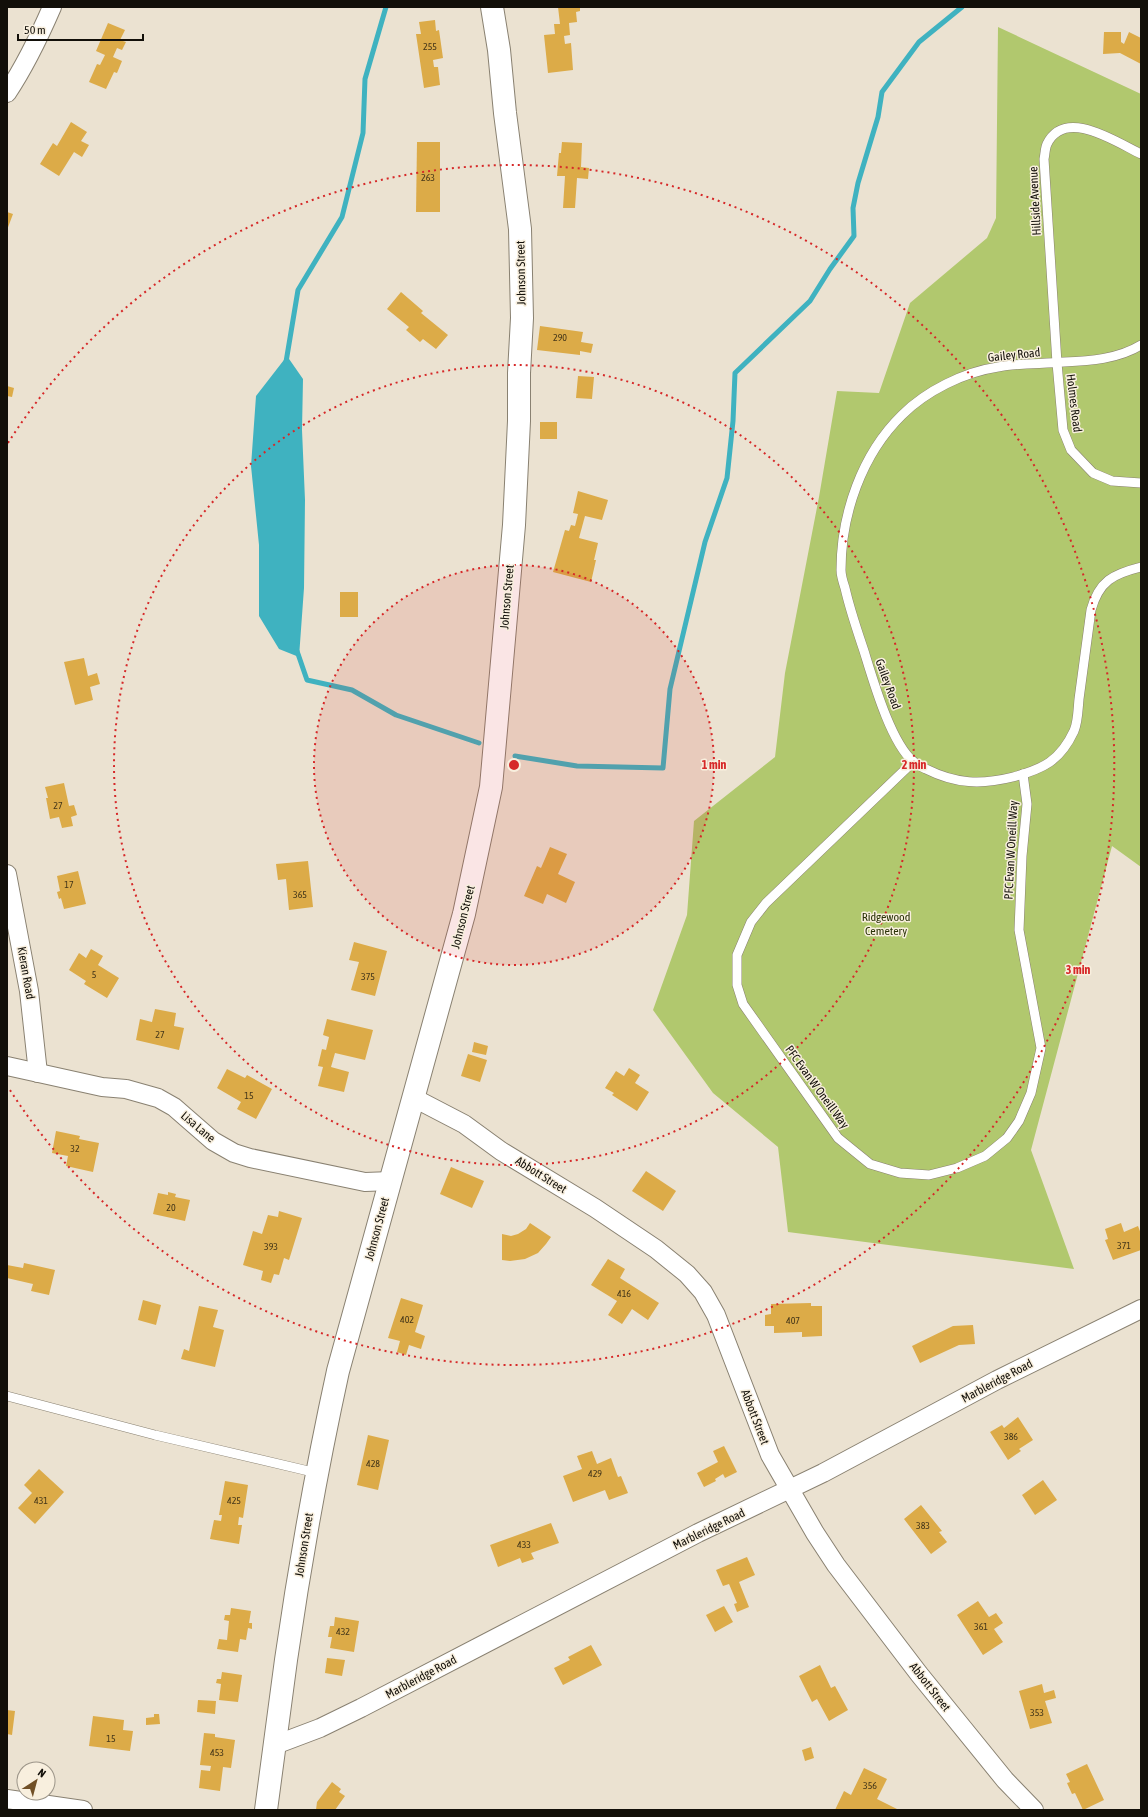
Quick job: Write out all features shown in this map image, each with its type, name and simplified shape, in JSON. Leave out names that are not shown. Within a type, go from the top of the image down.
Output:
[{"type":"street","points":[[7,93],[21,73],[52,7]]},
{"type":"street","name":"Johnson Street","points":[[266,1810],[288,1645],[317,1473],[338,1371],[464,914],[491,787],[514,525],[522,318],[520,229],[505,114],[499,50],[492,7]]},
{"type":"street","name":"Kieran Road","points":[[7,874],[30,991],[38,1073]]},
{"type":"street","name":"Lisa Lane","points":[[7,1066],[102,1087],[126,1089],[158,1098],[174,1107],[213,1141],[234,1153],[250,1158],[365,1182],[391,1181]]},
{"type":"street","name":"Abbott Street","points":[[414,1098],[464,1124],[501,1151],[595,1208],[656,1250],[687,1274],[703,1292],[716,1315],[770,1455],[815,1533],[836,1565],[962,1728],[1005,1780],[1034,1810]]},
{"type":"street","name":"Marbleridge Road","points":[[275,1745],[320,1728],[692,1537],[913,1426],[997,1380],[1141,1309]]},
{"type":"street","points":[[7,1799],[83,1810]]},
{"type":"lane","name":"Hillside Avenue","points":[[1057,363],[1044,159],[1047,144],[1057,131],[1075,126],[1086,128],[1141,154]]},
{"type":"lane","name":"Holmes Road","points":[[1141,344],[1133,350],[1111,357],[1057,363],[1063,430],[1070,450],[1093,473],[1112,481],[1141,483]]},
{"type":"lane","name":"Gailey Road","points":[[1057,363],[997,367],[964,376],[929,394],[902,414],[880,440],[863,472],[851,502],[844,536],[841,571],[850,608],[895,738],[913,762],[939,776],[966,783],[994,782],[1023,774],[1052,763],[1065,748],[1075,729],[1090,610],[1095,596],[1106,581],[1126,571],[1141,568]]},
{"type":"lane","name":"PFC Evan W Oneill Way","points":[[913,762],[766,903],[751,922],[738,955],[737,985],[743,1004],[838,1138],[870,1164],[900,1173],[929,1174],[957,1168],[985,1156],[1007,1138],[1019,1122],[1031,1093],[1041,1048],[1031,1004],[1019,930],[1022,856],[1027,804],[1023,774]]},
{"type":"lane","points":[[7,1396],[155,1435],[317,1473]]},
{"type":"green space","name":"Ridgewood Cemetery","points":[[998,27],[1141,94],[1141,867],[1112,846],[1031,1150],[1074,1269],[788,1232],[778,1147],[713,1093],[653,1010],[687,915],[694,821],[775,757],[785,673],[819,497],[837,391],[879,393],[910,303],[987,238],[996,218]]},
{"type":"water","points":[[287,356],[303,379],[302,430],[305,500],[304,588],[299,657],[279,649],[259,616],[259,545],[251,466],[256,396]]},
{"type":"building","points":[[558,7],[580,7],[580,11],[576,12],[577,22],[569,23],[570,35],[564,36],[565,44],[571,43],[573,70],[548,73],[544,35],[555,34],[554,24],[560,24]]},
{"type":"building","points":[[435,20],[436,31],[439,30],[443,58],[433,60],[434,67],[438,67],[440,85],[424,88],[416,34],[421,34],[419,22]]},
{"type":"building","points":[[108,23],[125,30],[120,40],[126,42],[122,50],[117,48],[113,57],[122,61],[117,73],[114,72],[106,89],[89,82],[97,64],[100,65],[105,55],[96,51]]},
{"type":"building","points":[[1104,32],[1121,32],[1121,42],[1124,44],[1129,32],[1141,38],[1141,64],[1120,53],[1103,54]]},
{"type":"building","points":[[71,122],[87,132],[81,141],[89,145],[82,157],[74,152],[59,176],[40,164],[53,143],[57,146]]},
{"type":"building","points":[[417,142],[440,142],[440,212],[416,212]]},
{"type":"building","points":[[562,142],[582,143],[581,167],[589,168],[588,179],[577,178],[575,208],[563,208],[565,176],[557,176],[559,153],[561,153]]},
{"type":"building","points":[[7,212],[13,214],[7,230]]},
{"type":"building","points":[[401,292],[423,311],[421,313],[448,335],[436,349],[423,339],[420,342],[406,330],[409,327],[387,309]]},
{"type":"building","points":[[540,326],[583,332],[581,342],[593,344],[591,353],[580,351],[580,355],[537,350]]},
{"type":"building","points":[[578,376],[594,377],[592,399],[576,398]]},
{"type":"building","points":[[7,386],[14,388],[12,397],[7,396]]},
{"type":"building","points":[[540,422],[557,422],[557,439],[540,439]]},
{"type":"building","points":[[578,491],[608,500],[602,520],[585,516],[579,538],[598,543],[591,582],[553,572],[565,530],[569,531],[571,525],[575,526],[578,514],[573,513]]},
{"type":"building","points":[[340,592],[358,592],[358,617],[340,617]]},
{"type":"building","points":[[84,658],[88,676],[97,673],[100,684],[90,687],[93,700],[75,705],[64,662]]},
{"type":"building","points":[[64,783],[69,806],[74,805],[77,815],[71,817],[73,826],[62,828],[59,817],[50,819],[46,798],[48,798],[45,787]]},
{"type":"building","points":[[550,847],[567,854],[558,874],[575,882],[566,903],[547,894],[543,904],[524,896],[537,866],[541,868]]},
{"type":"building","points":[[308,861],[313,907],[289,910],[286,879],[278,880],[276,864]]},
{"type":"building","points":[[78,871],[86,904],[64,909],[61,898],[59,899],[57,892],[60,891],[57,876]]},
{"type":"building","points":[[354,942],[387,951],[375,996],[351,990],[359,962],[349,960]]},
{"type":"building","points":[[91,949],[103,956],[98,965],[119,978],[107,998],[84,984],[86,981],[69,970],[79,953],[86,958]]},
{"type":"building","points":[[155,1009],[176,1013],[174,1026],[184,1028],[179,1050],[136,1040],[140,1019],[152,1022]]},
{"type":"building","points":[[327,1019],[373,1030],[365,1060],[335,1053],[331,1067],[349,1072],[344,1092],[318,1086],[323,1067],[318,1066],[322,1049],[326,1050],[329,1037],[323,1035]]},
{"type":"building","points":[[474,1042],[488,1046],[486,1055],[472,1052]]},
{"type":"building","points":[[468,1054],[487,1060],[480,1082],[461,1076]]},
{"type":"building","points":[[629,1068],[640,1075],[635,1083],[649,1092],[637,1111],[612,1095],[614,1093],[605,1088],[616,1071],[624,1076]]},
{"type":"building","points":[[227,1069],[245,1078],[247,1075],[272,1089],[256,1119],[237,1109],[241,1102],[217,1088]]},
{"type":"building","points":[[56,1131],[80,1136],[79,1139],[99,1143],[93,1172],[66,1166],[68,1156],[52,1153]]},
{"type":"building","points":[[451,1167],[484,1181],[472,1208],[440,1194]]},
{"type":"building","points":[[646,1171],[676,1191],[663,1211],[632,1191]]},
{"type":"building","points":[[168,1192],[176,1194],[175,1197],[190,1200],[185,1221],[153,1214],[158,1193],[168,1195]]},
{"type":"building","points":[[279,1211],[302,1218],[289,1260],[284,1258],[279,1275],[274,1274],[271,1283],[261,1280],[263,1271],[243,1265],[253,1231],[262,1234],[268,1215],[278,1217]]},
{"type":"building","points":[[530,1223],[551,1237],[546,1244],[538,1253],[525,1259],[510,1261],[502,1260],[502,1234],[511,1236],[518,1234],[526,1229]]},
{"type":"building","points":[[1121,1223],[1124,1232],[1138,1226],[1141,1234],[1141,1250],[1113,1260],[1105,1240],[1108,1239],[1105,1229]]},
{"type":"building","points":[[608,1259],[625,1269],[620,1278],[659,1303],[648,1320],[632,1309],[622,1324],[608,1315],[617,1301],[591,1285]]},
{"type":"building","points":[[24,1263],[55,1270],[49,1295],[31,1291],[33,1284],[7,1278],[7,1265],[23,1268]]},
{"type":"building","points":[[401,1298],[423,1305],[415,1332],[425,1336],[421,1349],[409,1345],[406,1355],[397,1352],[400,1341],[388,1338]]},
{"type":"building","points":[[143,1300],[161,1305],[156,1325],[138,1320]]},
{"type":"building","points":[[811,1303],[811,1306],[822,1306],[822,1336],[802,1337],[802,1332],[774,1333],[774,1326],[765,1326],[765,1315],[771,1314],[771,1304]]},
{"type":"building","points":[[199,1306],[218,1310],[213,1327],[224,1330],[215,1367],[181,1359],[184,1349],[189,1351]]},
{"type":"building","points":[[973,1325],[975,1344],[959,1345],[920,1363],[912,1346],[953,1326]]},
{"type":"building","points":[[1018,1417],[1033,1440],[1019,1449],[1021,1451],[1008,1460],[990,1432],[1002,1425],[1004,1428]]},
{"type":"building","points":[[368,1435],[389,1440],[378,1490],[357,1485]]},
{"type":"building","points":[[724,1446],[737,1472],[725,1478],[723,1474],[715,1479],[716,1481],[704,1487],[697,1473],[718,1462],[713,1451]]},
{"type":"building","points":[[592,1451],[597,1464],[611,1458],[618,1477],[621,1476],[628,1493],[609,1500],[605,1490],[573,1502],[563,1476],[582,1469],[577,1456]]},
{"type":"building","points":[[39,1469],[64,1492],[35,1524],[18,1508],[32,1493],[24,1485]]},
{"type":"building","points":[[1043,1480],[1057,1500],[1035,1515],[1022,1495]]},
{"type":"building","points":[[225,1481],[248,1485],[243,1518],[239,1517],[238,1525],[242,1525],[239,1544],[210,1539],[214,1520],[221,1521],[222,1515],[219,1515]]},
{"type":"building","points":[[921,1505],[942,1531],[939,1532],[947,1542],[931,1554],[904,1519]]},
{"type":"building","points":[[551,1523],[559,1543],[531,1553],[534,1559],[522,1563],[520,1558],[498,1567],[490,1545]]},
{"type":"building","points":[[747,1557],[755,1575],[739,1582],[749,1607],[737,1612],[734,1604],[737,1603],[729,1584],[723,1586],[716,1570]]},
{"type":"building","points":[[978,1601],[989,1617],[996,1613],[1003,1623],[994,1629],[1003,1642],[983,1655],[957,1615]]},
{"type":"building","points":[[724,1606],[733,1622],[715,1632],[706,1615]]},
{"type":"building","points":[[231,1608],[251,1611],[249,1623],[252,1623],[252,1629],[248,1628],[246,1640],[240,1639],[238,1652],[217,1649],[219,1639],[227,1640],[229,1621],[224,1620],[225,1615],[230,1615]]},
{"type":"building","points":[[335,1617],[359,1621],[354,1652],[330,1648],[332,1637],[328,1637],[330,1626],[334,1626]]},
{"type":"building","points":[[591,1645],[602,1665],[563,1685],[554,1668],[570,1660],[568,1657]]},
{"type":"building","points":[[327,1658],[345,1660],[342,1676],[325,1673]]},
{"type":"building","points":[[820,1665],[831,1688],[835,1686],[848,1710],[829,1721],[817,1699],[812,1702],[799,1676]]},
{"type":"building","points":[[222,1672],[242,1675],[238,1702],[219,1700],[221,1684],[216,1683],[217,1679],[221,1679]]},
{"type":"building","points":[[1042,1684],[1044,1693],[1054,1690],[1056,1698],[1045,1701],[1052,1723],[1030,1729],[1019,1691]]},
{"type":"building","points":[[198,1700],[216,1701],[215,1714],[197,1712]]},
{"type":"building","points":[[7,1710],[15,1711],[12,1735],[7,1734]]},
{"type":"building","points":[[154,1714],[159,1714],[160,1724],[146,1725],[146,1718],[154,1717]]},
{"type":"building","points":[[93,1716],[124,1720],[123,1730],[133,1731],[130,1751],[89,1746]]},
{"type":"building","points":[[204,1733],[215,1734],[215,1737],[235,1740],[231,1768],[223,1767],[220,1791],[199,1788],[201,1770],[210,1771],[211,1766],[200,1765]]},
{"type":"building","points":[[811,1747],[814,1758],[805,1761],[802,1750]]},
{"type":"building","points":[[1087,1764],[1104,1800],[1083,1810],[1075,1793],[1072,1794],[1067,1783],[1070,1782],[1066,1774]]},
{"type":"building","points":[[864,1768],[887,1779],[877,1799],[899,1810],[835,1810],[844,1791],[851,1795]]},
{"type":"building","points":[[332,1782],[341,1789],[339,1792],[345,1796],[335,1810],[316,1810],[317,1802]]},
{"type":"waterway","points":[[286,362],[298,290],[342,217],[363,133],[365,79],[386,7]]},
{"type":"waterway","points":[[515,756],[577,766],[663,768],[670,689],[705,542],[727,478],[733,421],[735,373],[810,301],[830,269],[854,236],[853,208],[858,183],[878,117],[882,92],[919,42],[962,7]]},
{"type":"waterway","points":[[297,651],[307,680],[352,690],[396,715],[479,743]]}]
